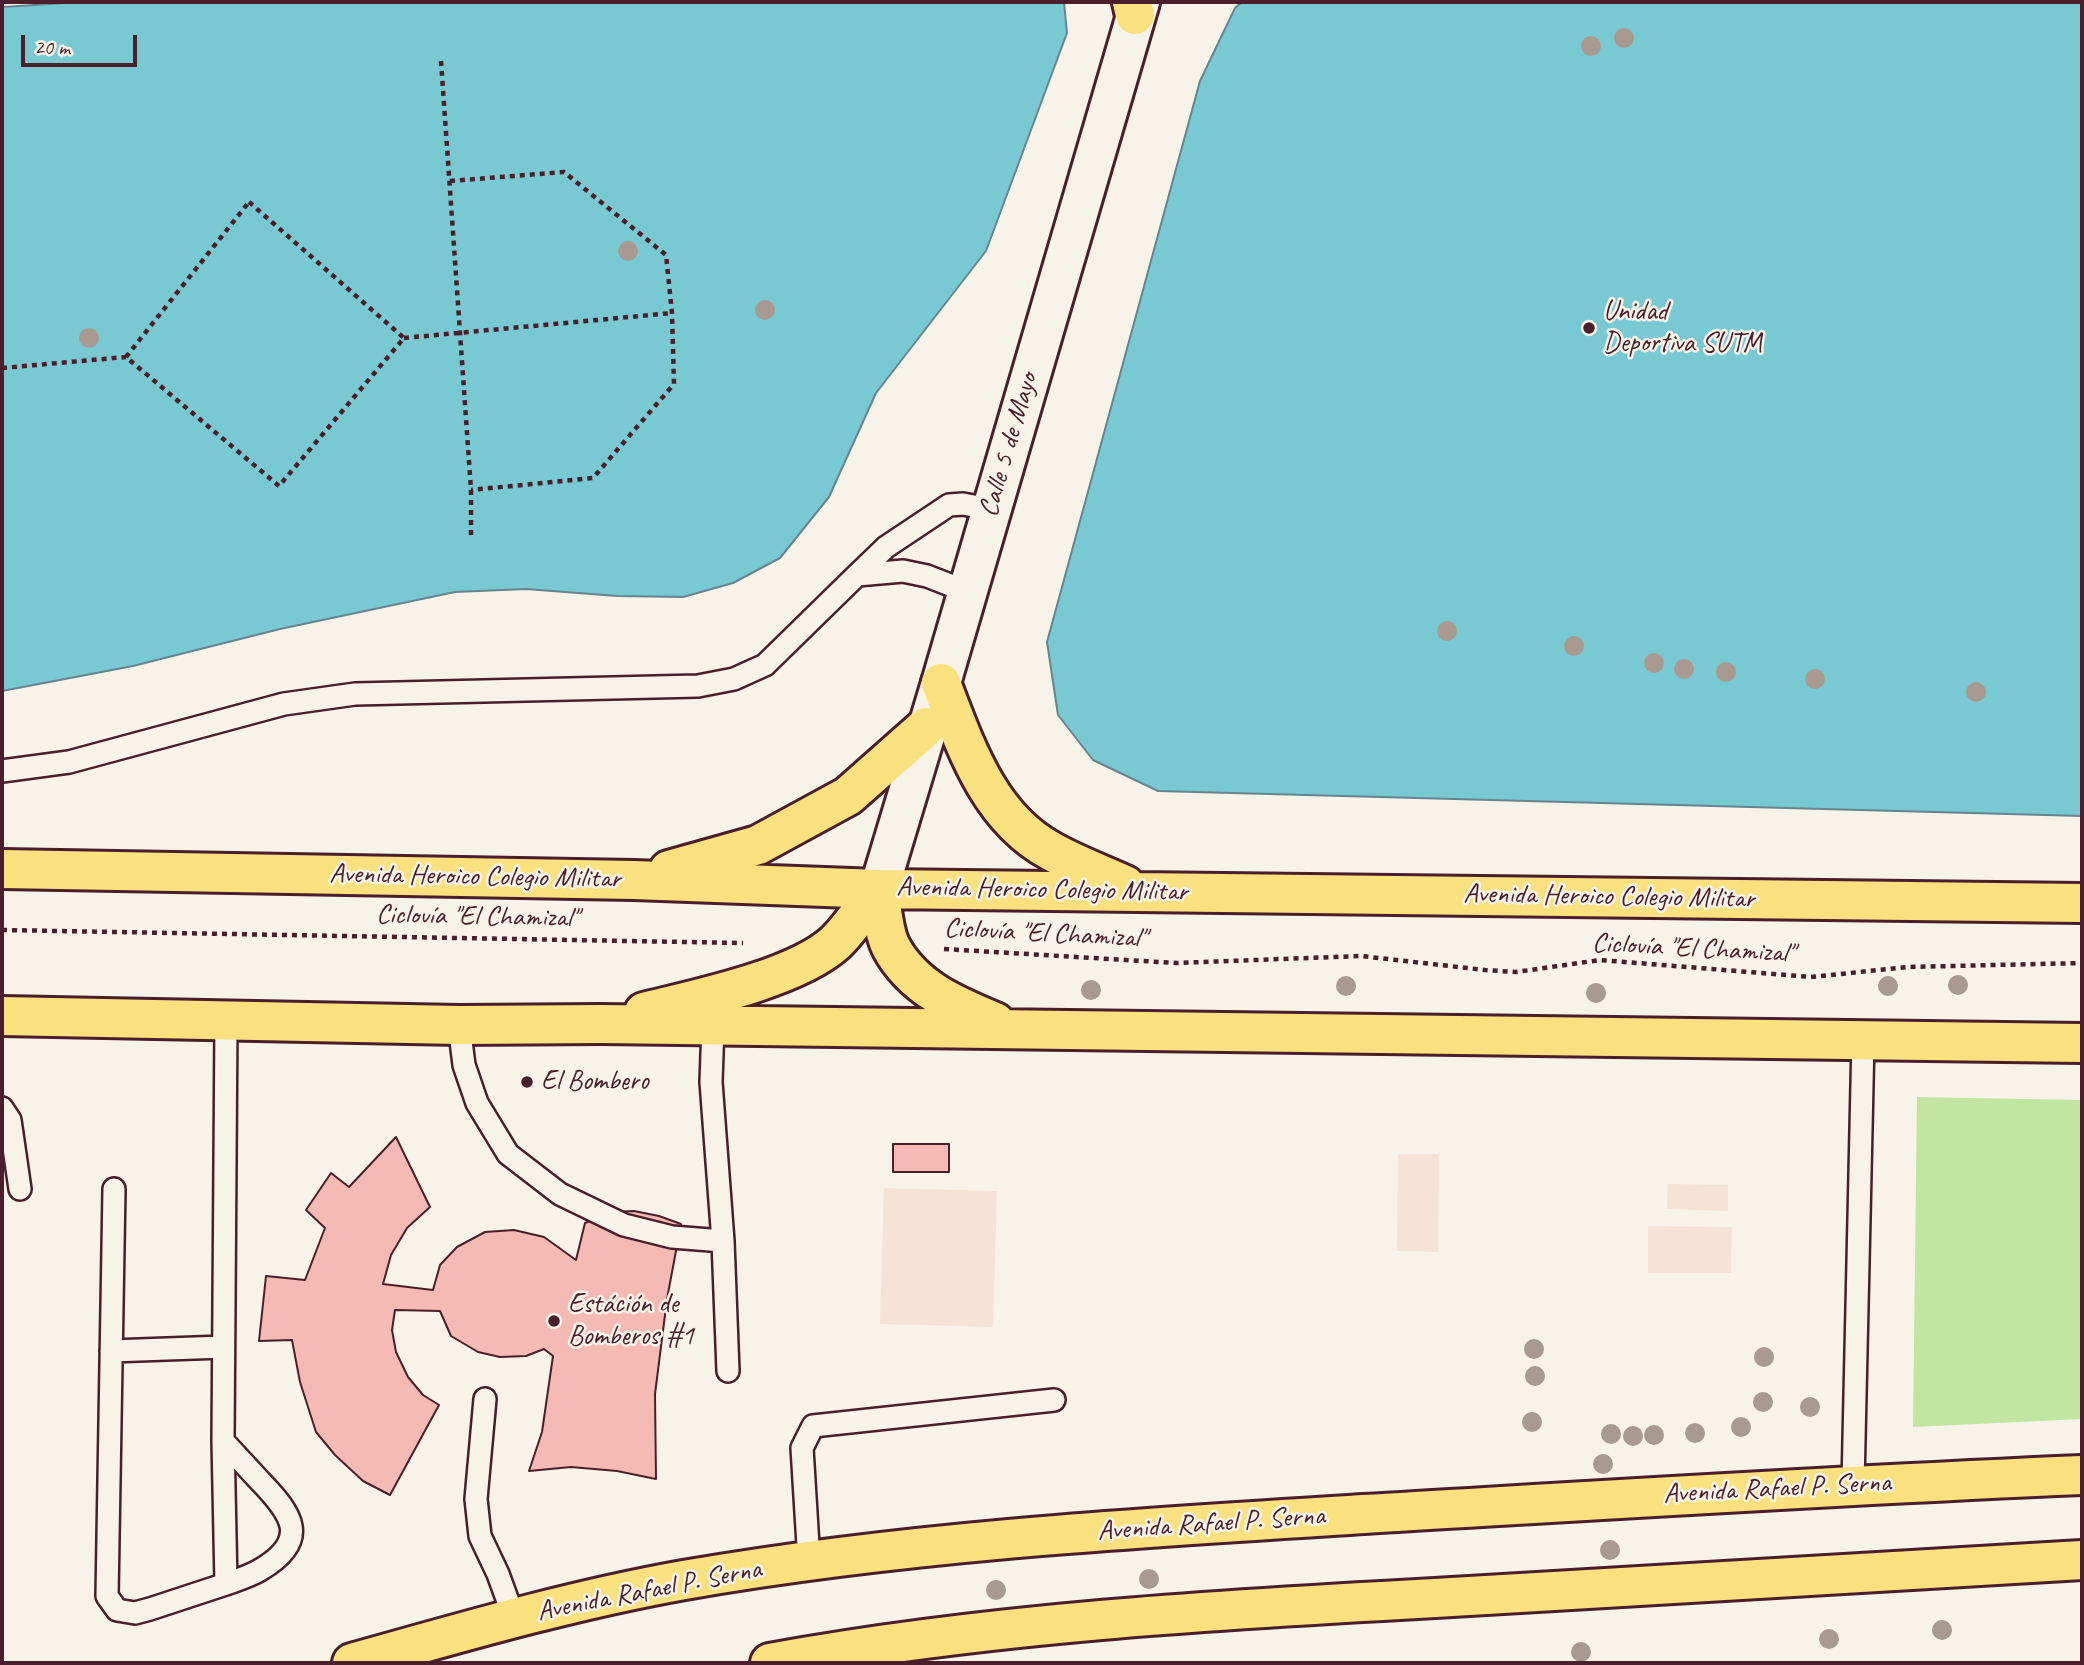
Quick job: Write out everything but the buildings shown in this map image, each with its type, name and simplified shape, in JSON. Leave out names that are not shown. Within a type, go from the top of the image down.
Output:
[{"type":"main road","points":[[941,682],[965,746],[993,798],[1019,828],[1049,850],[1140,891]]},
{"type":"main road","points":[[634,880],[758,845],[848,796],[926,727]]},
{"type":"main road","name":"Avenida Heroico Colegio Militar","points":[[2,869],[634,880],[878,889],[2082,903]]},
{"type":"main road","points":[[878,889],[890,946],[914,978],[947,1002],[1015,1030]]},
{"type":"main road","points":[[601,1024],[729,990],[804,962],[834,944],[878,889]]},
{"type":"main road","points":[[2,1016],[459,1026],[601,1024],[2082,1043]]},
{"type":"main road","name":"Avenida Rafael P. Serna","points":[[352,1663],[514,1618],[682,1580],[881,1552],[1126,1529],[1853,1484],[2082,1475]]},
{"type":"main road","points":[[769,1663],[835,1651],[1037,1626],[1259,1608],[2082,1560]]},
{"type":"street","name":"Calle 5 de Mayo","points":[[878,889],[968,592],[1136,6]]},
{"type":"lane","points":[[2,771],[89,757],[285,704],[355,694],[698,686],[734,680],[765,665],[886,547],[949,505],[963,504],[990,509]]},
{"type":"lane","points":[[858,575],[903,571],[927,576],[968,592]]},
{"type":"lane","points":[[226,1021],[223,1347],[226,1584]]},
{"type":"lane","points":[[459,1026],[464,1065],[477,1103],[508,1154],[560,1194],[624,1225],[672,1237],[723,1241]]},
{"type":"lane","points":[[713,1026],[711,1082],[723,1241],[728,1371]]},
{"type":"lane","points":[[1853,1484],[1863,1040]]},
{"type":"lane","points":[[2,1108],[10,1120],[20,1189]]},
{"type":"lane","points":[[114,1189],[107,1596],[117,1609],[135,1613],[226,1584],[259,1571],[280,1556],[290,1541],[291,1521],[283,1504],[223,1441]]},
{"type":"lane","points":[[111,1351],[223,1347]]},
{"type":"lane","points":[[485,1399],[476,1499],[480,1536],[514,1618]]},
{"type":"lane","points":[[809,1562],[802,1448],[813,1426],[1054,1400]]},
{"type":"path","points":[[441,61],[471,490],[471,535]]},
{"type":"path","points":[[450,181],[564,172],[666,255],[672,313],[674,384],[593,478],[471,490]]},
{"type":"path","points":[[126,357],[249,202],[404,338]]},
{"type":"path","points":[[2,368],[126,357],[279,486],[404,338],[672,313]]},
{"type":"path","name":"Ciclovía \"El Chamizal\"","points":[[2,930],[751,943]]},
{"type":"path","name":"Ciclovía \"El Chamizal\"","points":[[890,946],[1176,963],[1360,956],[1516,972],[1600,960],[1811,977],[1908,967],[2082,963]]},
{"type":"shaded area","points":[[1398,1154],[1439,1154],[1438,1252],[1397,1251]]},
{"type":"shaded area","points":[[1668,1184],[1728,1185],[1728,1211],[1667,1209]]},
{"type":"shaded area","points":[[884,1188],[997,1191],[993,1327],[880,1324]]},
{"type":"shaded area","points":[[1648,1226],[1732,1227],[1731,1273],[1648,1273]]},
{"type":"green space","points":[[1917,1097],[2082,1100],[2082,1419],[1913,1427]]},
{"type":"water","points":[[82,2],[1064,2],[1067,33],[986,251],[876,393],[829,497],[780,558],[733,583],[683,597],[617,596],[526,589],[455,592],[280,629],[133,666],[2,691],[2,7]]},
{"type":"water","name":"Unidad Deportiva SUTM","points":[[1242,2],[2082,2],[2082,816],[1158,791],[1093,760],[1058,715],[1047,642],[1200,81],[1235,8]]},
{"type":"place","name":"Unidad Deportiva SUTM","points":[[1589,328]]},
{"type":"place","name":"El Bombero","points":[[527,1082]]},
{"type":"place","name":"Estáción de Bomberos #1","points":[[554,1321]]}]
